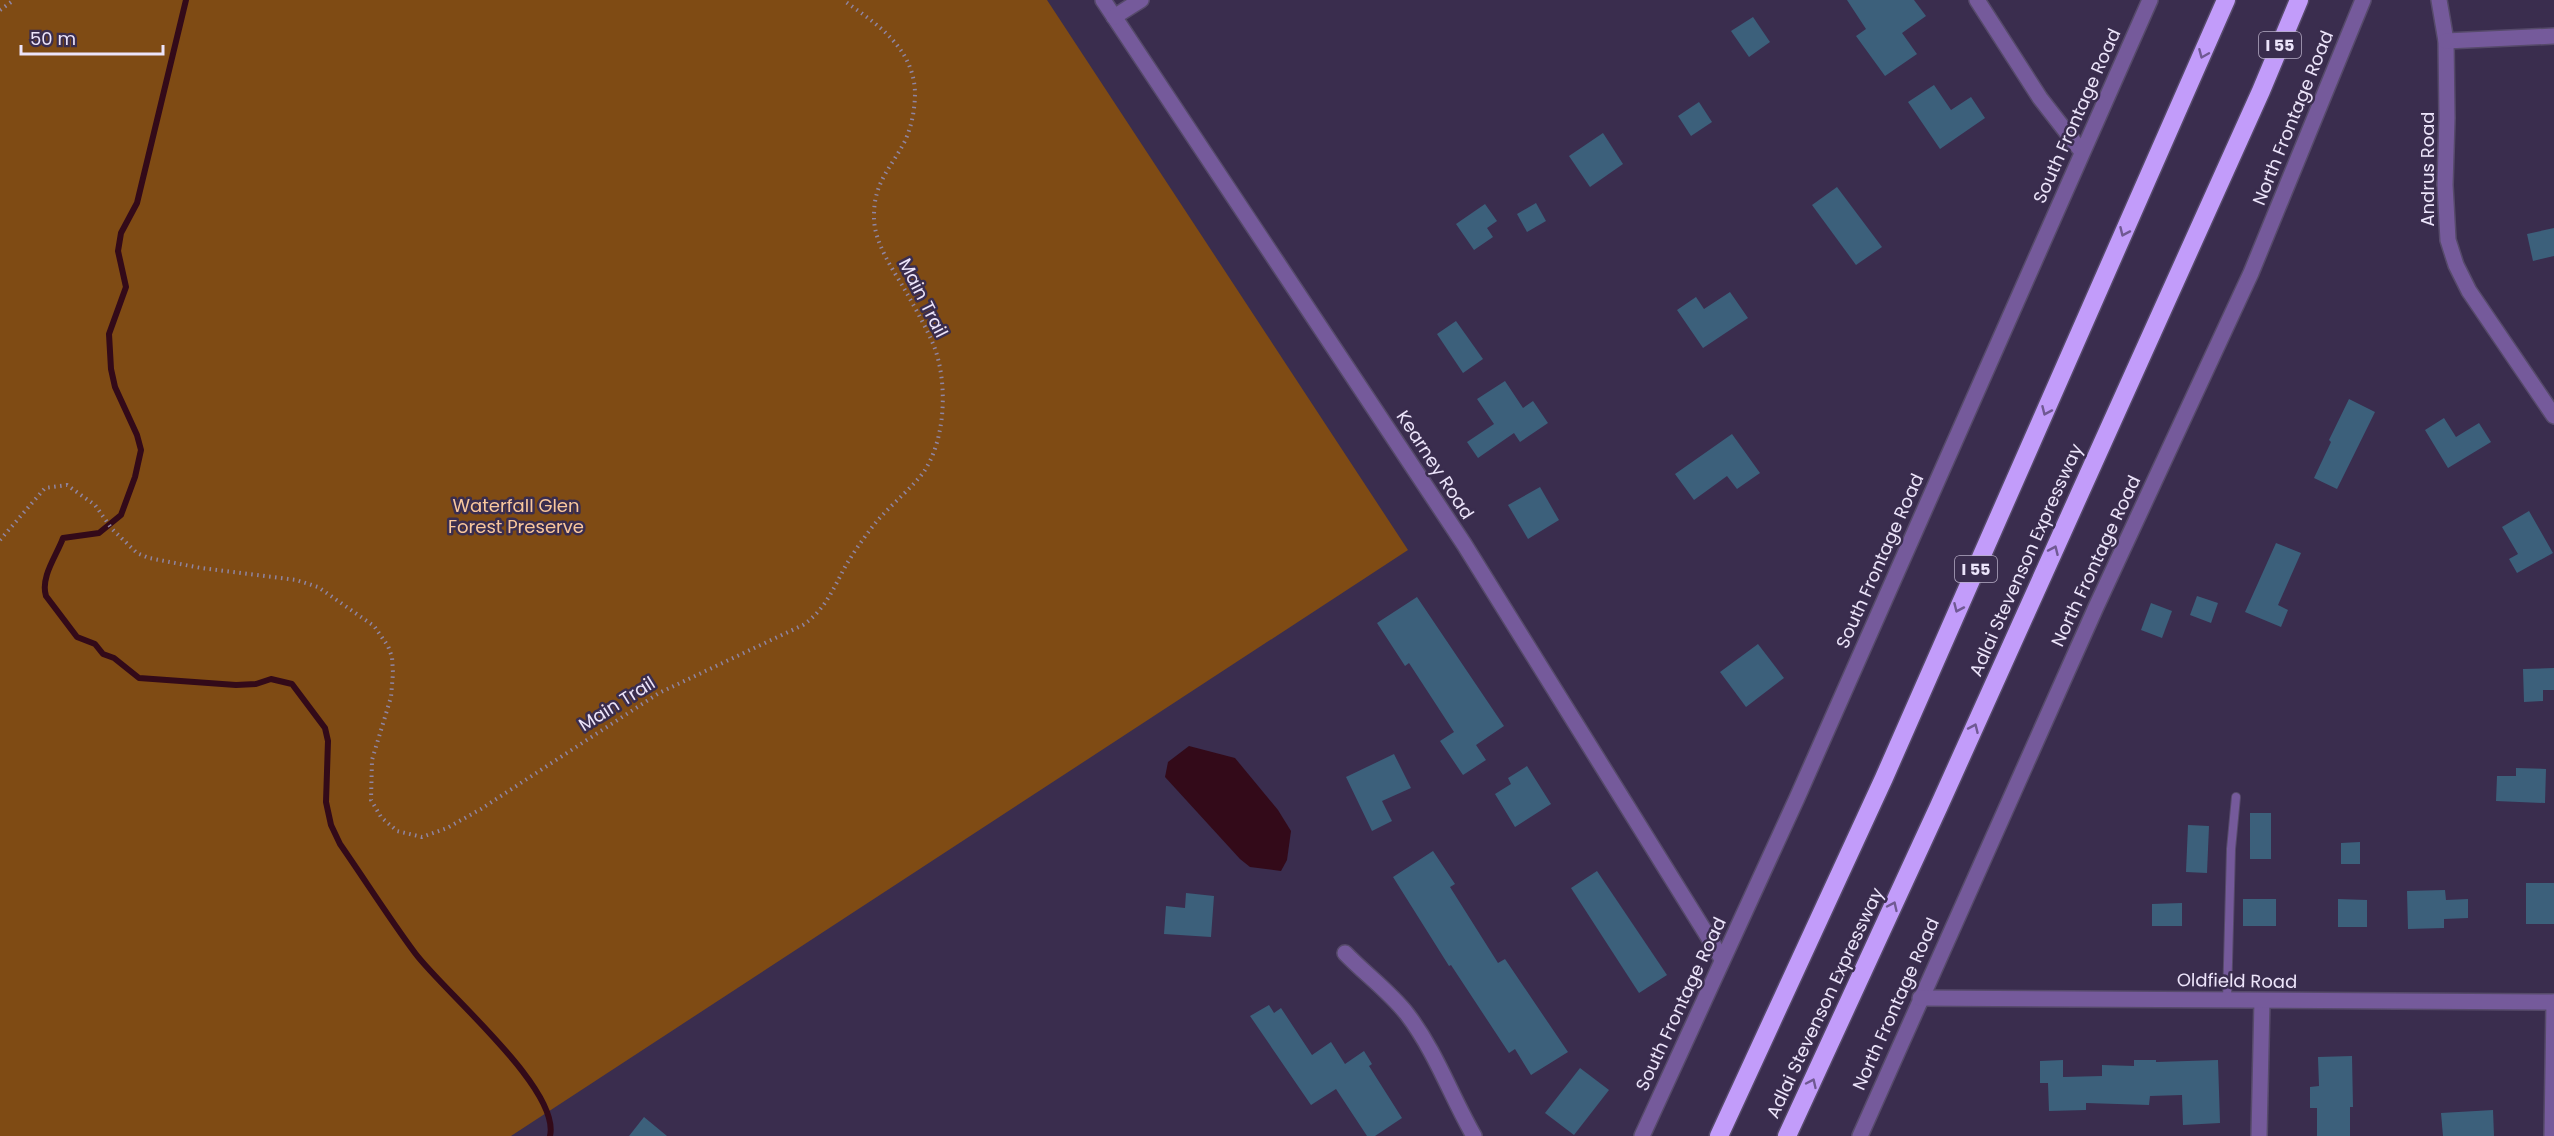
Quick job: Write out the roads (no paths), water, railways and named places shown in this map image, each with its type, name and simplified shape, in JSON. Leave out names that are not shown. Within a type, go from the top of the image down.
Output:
[{"type":"highway","name":"I 55","points":[[1719,1136],[1884,778],[2226,0]]},
{"type":"highway","name":"Adlai Stevenson Expressway","points":[[1787,1136],[1949,784],[2261,91],[2299,0]]},
{"type":"street","name":"Kearney Road","points":[[1103,0],[1464,544],[1722,959]]},
{"type":"street","points":[[1114,17],[1141,0]]},
{"type":"street","points":[[1977,0],[2040,98],[2082,152]]},
{"type":"street","name":"South Frontage Road","points":[[1642,1136],[1801,788],[2150,0]]},
{"type":"street","name":"North Frontage Road","points":[[1860,1136],[2100,598],[2251,273],[2363,0]]},
{"type":"street","name":"Andrus Road","points":[[2439,0],[2446,41],[2445,185],[2448,240],[2456,265],[2469,291],[2554,416]]},
{"type":"street","points":[[2446,41],[2554,36]]},
{"type":"street","points":[[1345,953],[1362,972],[1383,988],[1406,1012],[1423,1036],[1474,1136]]},
{"type":"street","name":"Oldfield Road","points":[[1920,998],[2554,1002]]},
{"type":"street","points":[[2259,1136],[2262,1001]]},
{"type":"street","points":[[2552,1136],[2554,1002]]},
{"type":"lane","points":[[2227,1000],[2231,849],[2236,797]]},
{"type":"waterway","points":[[186,0],[137,203],[121,233],[118,251],[126,287],[109,334],[111,369],[115,387],[137,435],[141,450],[135,477],[121,515],[99,533],[63,538],[47,574],[46,596],[77,637],[95,644],[103,654],[114,658],[139,678],[236,685],[256,684],[271,679],[292,684],[325,728],[328,741],[326,802],[331,825],[340,844],[415,953],[498,1042],[538,1093],[549,1116],[550,1136]]},
{"type":"park label","name":"Waterfall Glen Forest Preserve","points":[[516,516]]}]
